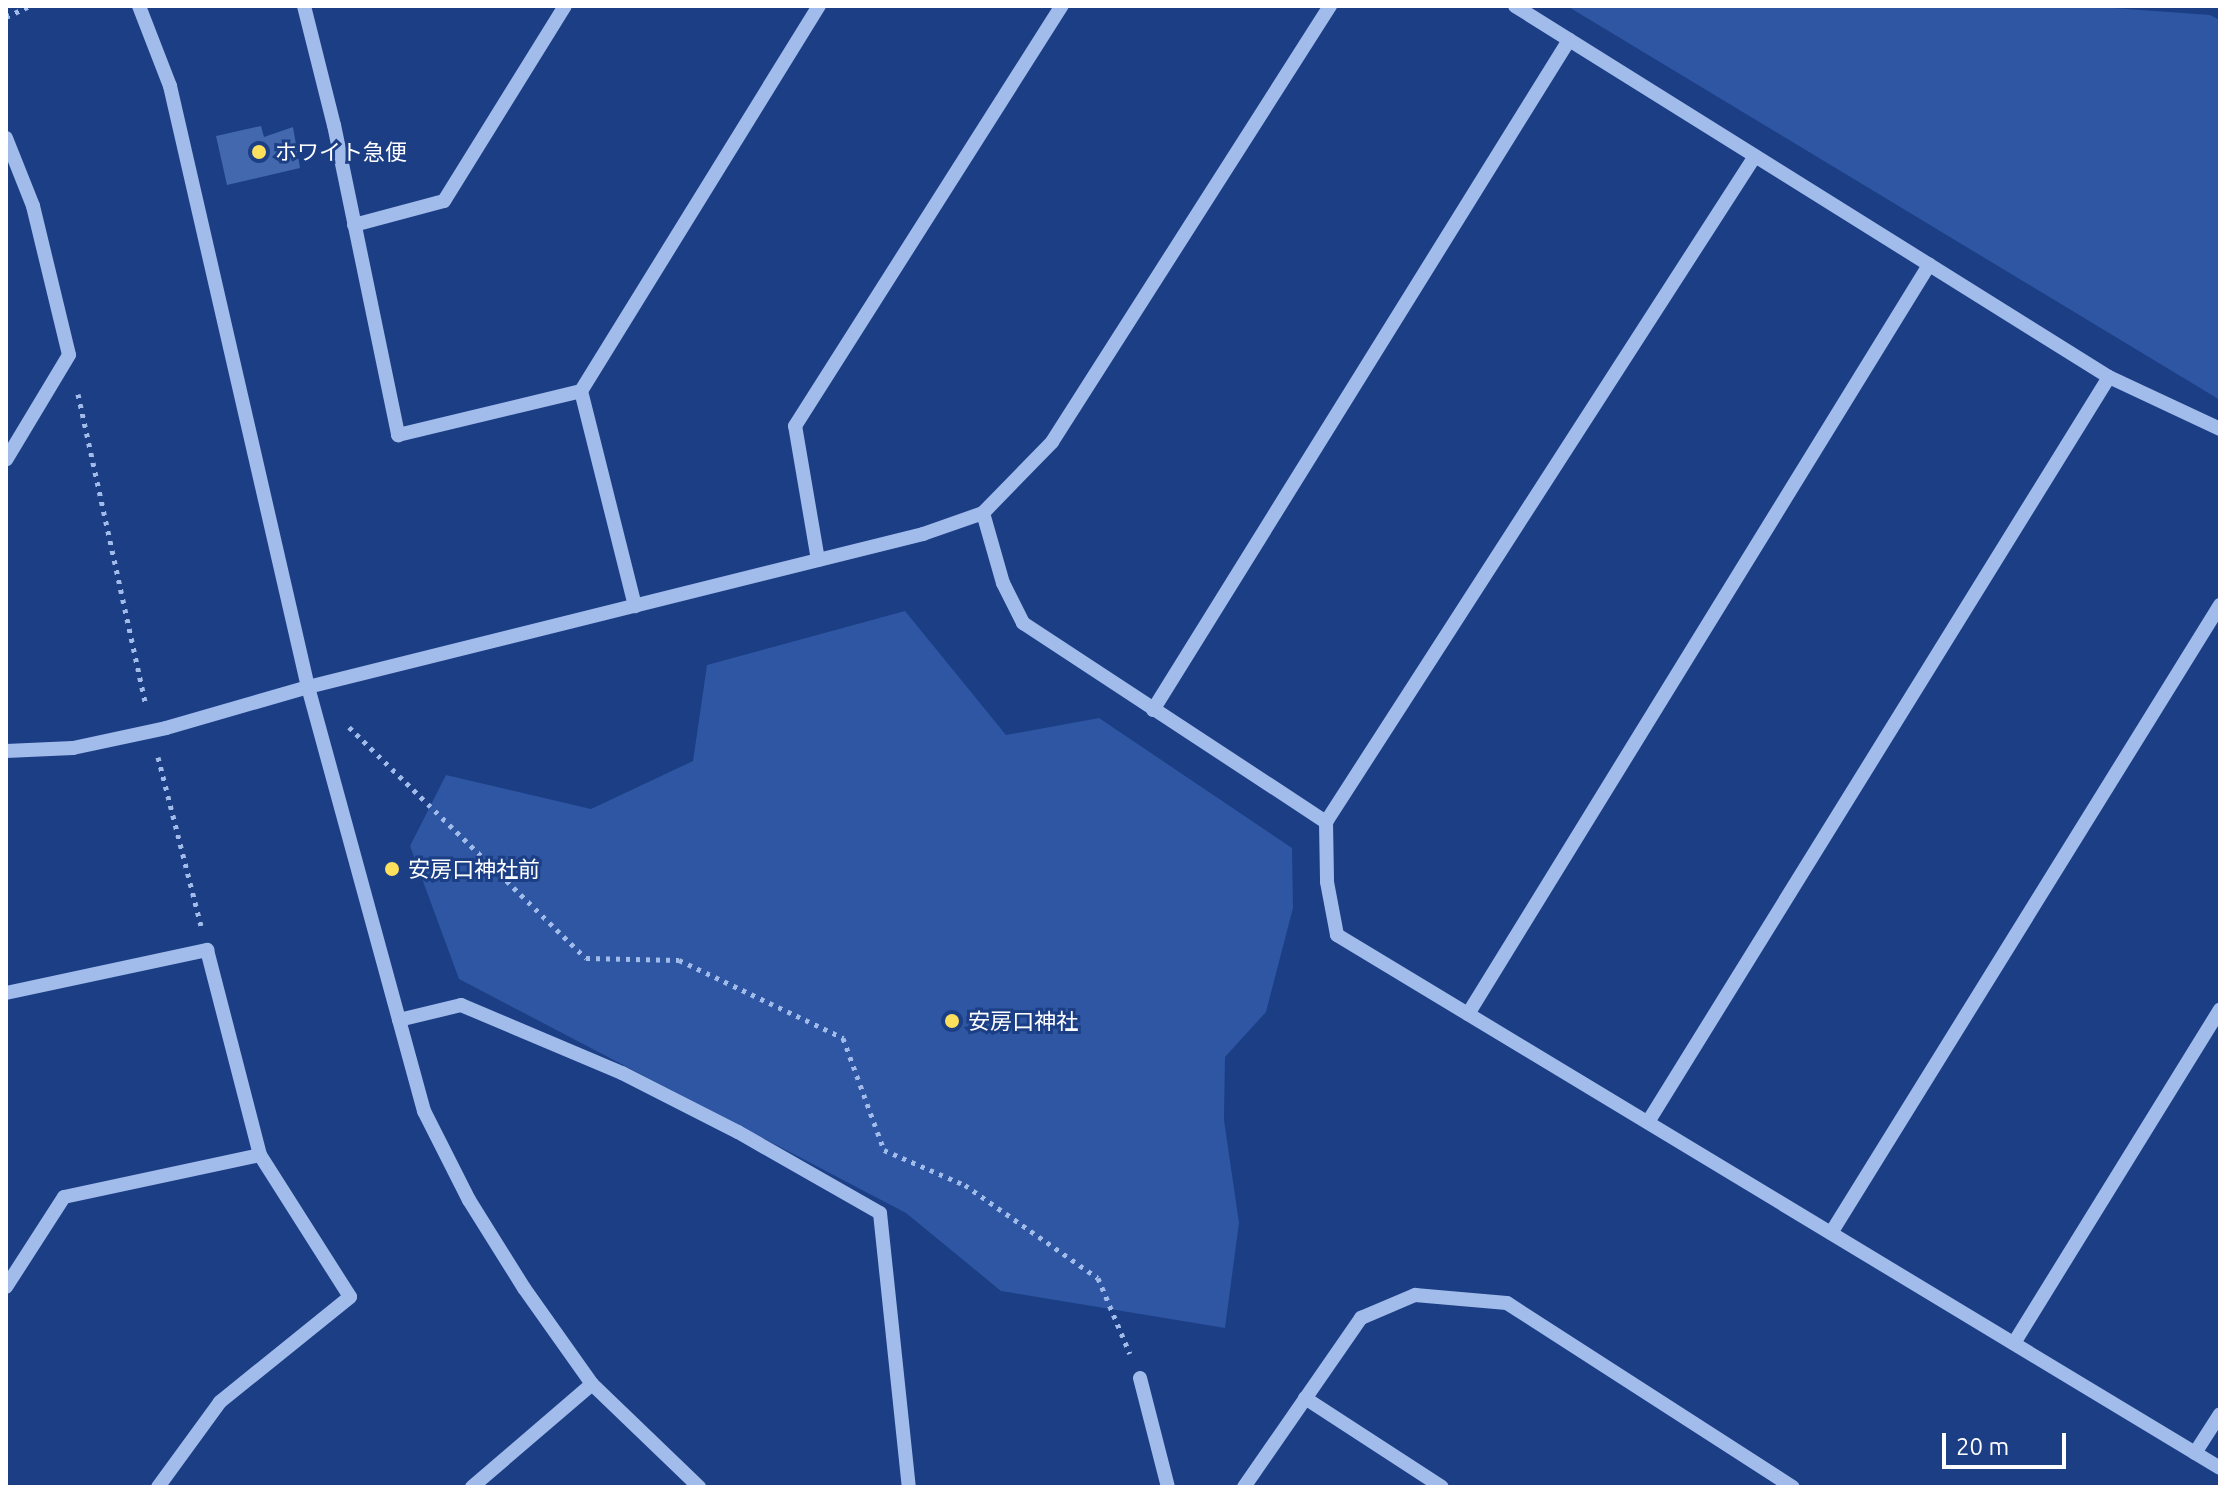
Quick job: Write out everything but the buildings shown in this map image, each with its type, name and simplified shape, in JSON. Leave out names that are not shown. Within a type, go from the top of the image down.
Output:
[{"type":"street","points":[[139,6],[170,86],[308,687],[424,1111],[469,1200],[524,1288],[592,1384],[699,1487]]},
{"type":"street","points":[[305,6],[398,435],[581,391],[819,6]]},
{"type":"street","points":[[354,225],[444,201],[565,6]]},
{"type":"street","points":[[818,560],[795,426],[1062,6]]},
{"type":"street","points":[[6,751],[73,748],[151,731],[308,687],[923,534],[983,513],[1052,442],[1330,6]]},
{"type":"street","points":[[1515,6],[2109,377],[2220,429]]},
{"type":"street","points":[[1153,710],[1569,40]]},
{"type":"street","points":[[6,138],[33,206],[69,355],[6,460]]},
{"type":"street","points":[[1755,156],[1326,822],[1327,882],[1337,935],[2220,1468]]},
{"type":"street","points":[[1468,1014],[1929,265]]},
{"type":"street","points":[[1648,1122],[2109,377]]},
{"type":"street","points":[[581,391],[635,606]]},
{"type":"street","points":[[983,513],[1003,583],[1023,623],[1326,822]]},
{"type":"street","points":[[1831,1233],[2220,605]]},
{"type":"street","points":[[6,993],[207,950],[260,1155],[350,1297],[220,1402],[158,1487]]},
{"type":"street","points":[[399,1020],[461,1005],[622,1073],[738,1132],[880,1213],[909,1487]]},
{"type":"street","points":[[2014,1343],[2220,1010]]},
{"type":"street","points":[[6,1287],[64,1197],[260,1155]]},
{"type":"street","points":[[1244,1487],[1361,1318],[1415,1295],[1507,1303],[1793,1487]]},
{"type":"street","points":[[1140,1378],[1168,1487]]},
{"type":"street","points":[[472,1487],[592,1384]]},
{"type":"street","points":[[1305,1398],[1442,1487]]},
{"type":"street","points":[[2195,1453],[2220,1414]]},
{"type":"path","points":[[6,17],[30,6]]},
{"type":"path","points":[[69,355],[151,731],[207,950]]},
{"type":"path","points":[[308,687],[586,958],[679,960],[843,1038],[884,1150],[965,1185],[1098,1278],[1140,1378]]},
{"type":"shaded area","points":[[1567,6],[2086,6],[2210,15],[2220,20],[2220,400]]},
{"type":"shaded area","points":[[905,611],[1006,735],[1099,718],[1292,848],[1293,908],[1266,1012],[1225,1057],[1224,1120],[1239,1223],[1225,1328],[1001,1291],[906,1213],[459,979],[410,846],[446,775],[591,809],[693,761],[707,665]]},
{"type":"place","name":"ホワイト急便","points":[[259,152]]},
{"type":"place","name":"安房口神社前","points":[[392,869]]},
{"type":"place","name":"安房口神社","points":[[952,1021]]}]
